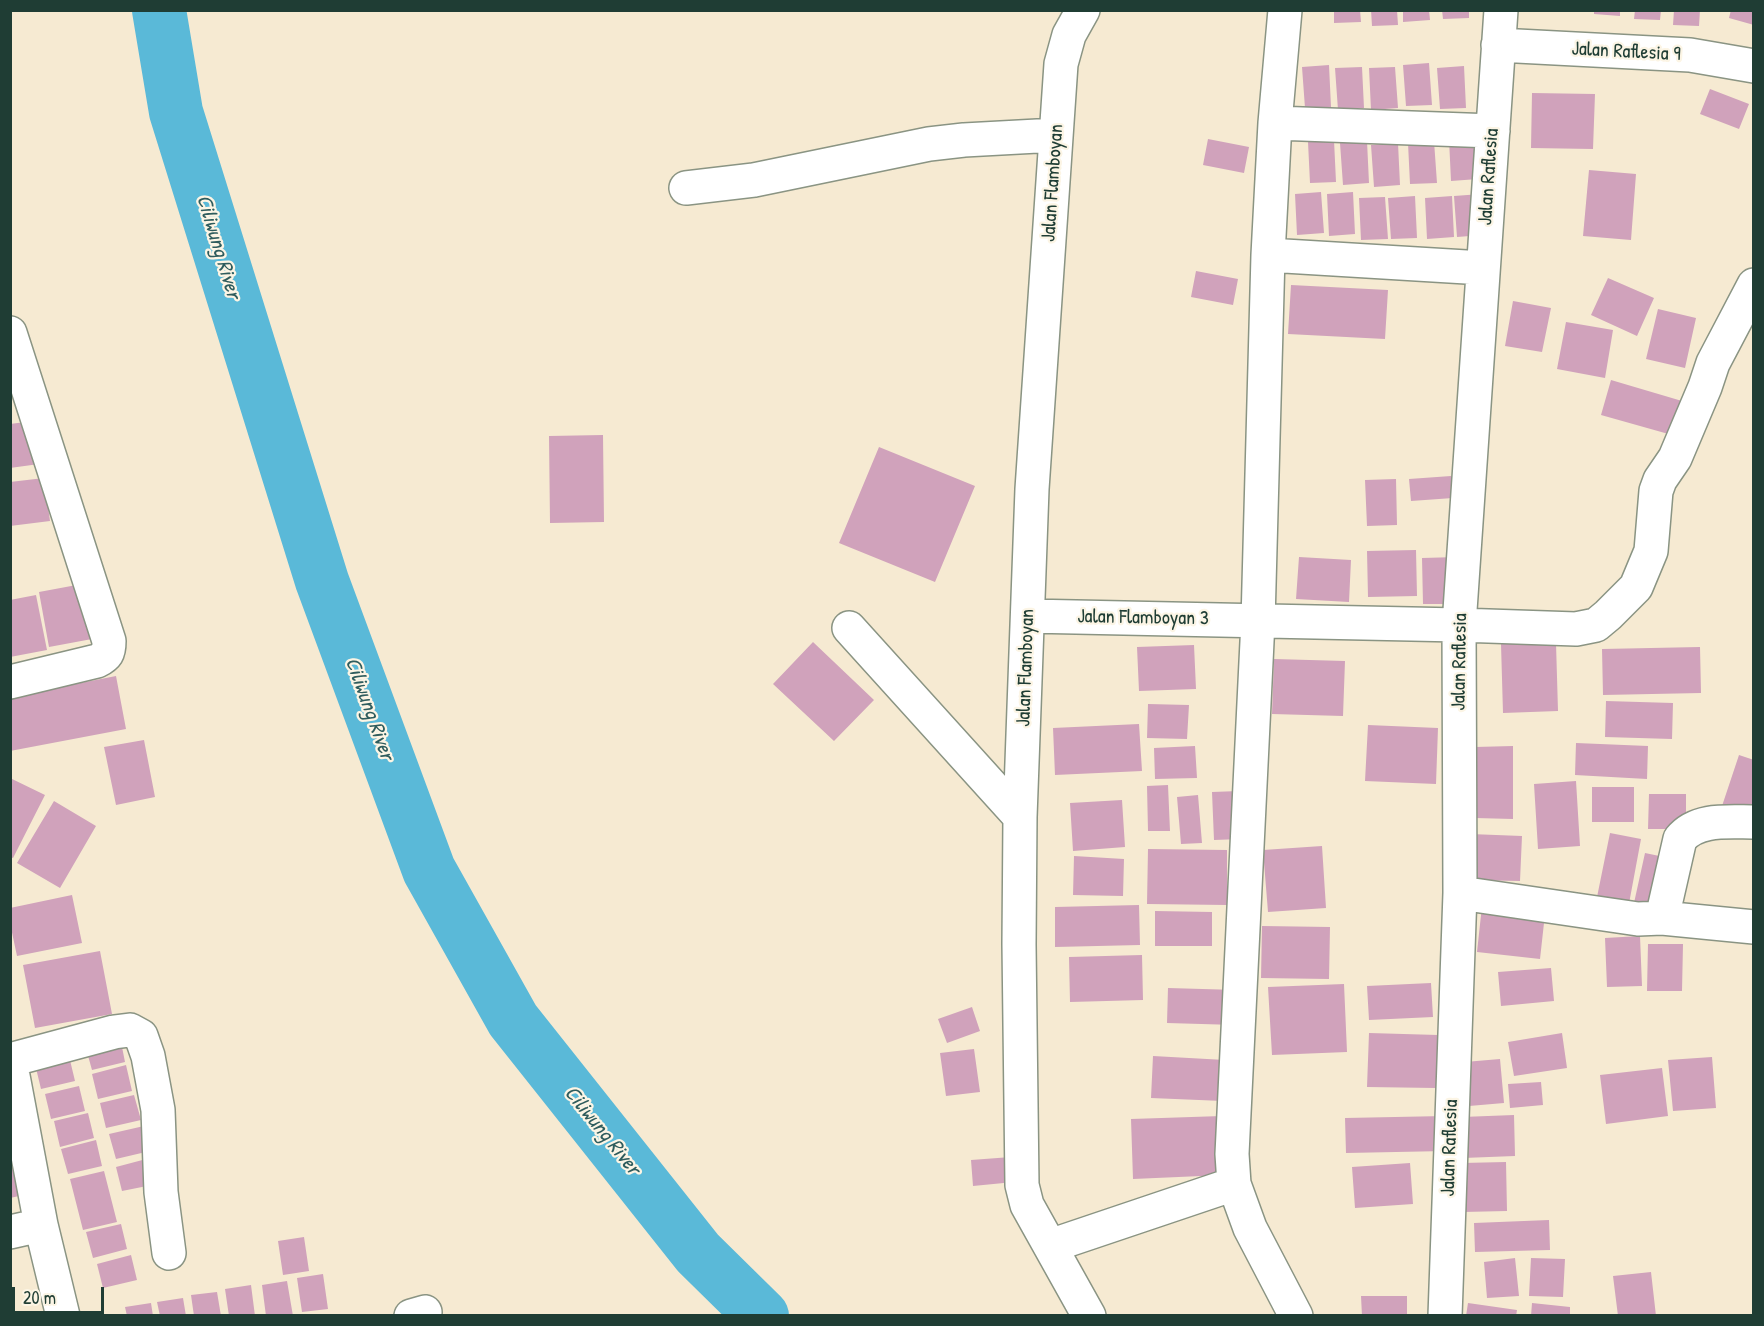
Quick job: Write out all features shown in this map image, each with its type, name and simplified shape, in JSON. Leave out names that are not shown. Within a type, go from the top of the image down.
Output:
[{"type":"street","name":"Jalan Flamboyan","points":[[1083,10],[1069,35],[1061,64],[1056,135],[1032,489],[1020,817],[1019,944],[1022,1185],[1027,1204],[1089,1316]]},
{"type":"street","points":[[1285,10],[1275,123],[1268,255],[1258,621],[1232,1154],[1234,1184],[1250,1228],[1296,1316]]},
{"type":"street","name":"Jalan Raflesia","points":[[1444,1316],[1460,893],[1459,625],[1501,10]]},
{"type":"street","name":"Jalan Raflesia 9","points":[[1498,45],[1690,55],[1754,66]]},
{"type":"street","points":[[1275,123],[1493,131]]},
{"type":"street","points":[[686,188],[775,177],[929,144],[1056,135]]},
{"type":"street","points":[[1268,255],[1483,268]]},
{"type":"street","name":"Jalan Flamboyan 3","points":[[1028,616],[1576,629],[1596,625],[1636,587],[1651,551],[1656,491],[1660,480],[1675,458],[1713,363],[1754,285]]},
{"type":"street","points":[[10,333],[109,641],[109,651],[106,657],[97,662],[10,682]]},
{"type":"street","points":[[849,628],[1020,817]]},
{"type":"street","points":[[1662,918],[1680,839],[1686,832],[1695,826],[1720,822],[1754,822]]},
{"type":"street","points":[[1460,893],[1638,919],[1662,918],[1754,927]]},
{"type":"street","points":[[63,1316],[26,1228],[10,1060],[114,1032],[130,1030],[141,1036],[148,1056],[158,1110],[161,1192],[169,1253]]},
{"type":"street","points":[[1050,1246],[1234,1184]]},
{"type":"building","points":[[1334,10],[1360,10],[1361,22],[1334,23]]},
{"type":"building","points":[[1371,10],[1397,10],[1398,25],[1372,26]]},
{"type":"building","points":[[1403,10],[1429,10],[1430,20],[1403,22]]},
{"type":"building","points":[[1442,10],[1469,10],[1469,18],[1443,19]]},
{"type":"building","points":[[1594,10],[1620,10],[1620,16],[1594,14]]},
{"type":"building","points":[[1635,10],[1661,10],[1660,20],[1634,19]]},
{"type":"building","points":[[1674,10],[1700,10],[1699,26],[1673,25]]},
{"type":"building","points":[[1731,10],[1754,10],[1754,25],[1729,18]]},
{"type":"building","points":[[1429,63],[1432,105],[1406,106],[1403,65]]},
{"type":"building","points":[[1329,65],[1331,107],[1305,108],[1302,67]]},
{"type":"building","points":[[1464,66],[1466,108],[1440,109],[1437,68]]},
{"type":"building","points":[[1362,67],[1364,108],[1338,110],[1335,68]]},
{"type":"building","points":[[1395,67],[1398,108],[1371,110],[1369,68]]},
{"type":"building","points":[[1710,89],[1749,104],[1739,129],[1700,114]]},
{"type":"building","points":[[1532,93],[1595,94],[1593,149],[1531,148]]},
{"type":"building","points":[[1475,137],[1478,179],[1451,181],[1449,139]]},
{"type":"building","points":[[1208,139],[1249,147],[1244,173],[1203,165]]},
{"type":"building","points":[[1334,140],[1336,182],[1310,183],[1308,142]]},
{"type":"building","points":[[1367,141],[1369,183],[1343,185],[1340,143]]},
{"type":"building","points":[[1434,141],[1437,183],[1410,184],[1408,143]]},
{"type":"building","points":[[1398,143],[1400,185],[1374,187],[1371,145]]},
{"type":"building","points":[[1589,170],[1636,174],[1631,240],[1583,236]]},
{"type":"building","points":[[1321,192],[1324,233],[1297,235],[1295,194]]},
{"type":"building","points":[[1353,192],[1355,234],[1329,236],[1327,194]]},
{"type":"building","points":[[1481,194],[1483,235],[1457,237],[1454,196]]},
{"type":"building","points":[[1415,196],[1417,238],[1391,239],[1388,198]]},
{"type":"building","points":[[1452,196],[1454,237],[1427,239],[1425,198]]},
{"type":"building","points":[[1385,197],[1388,239],[1361,240],[1359,198]]},
{"type":"building","points":[[1196,271],[1238,279],[1233,305],[1191,297]]},
{"type":"building","points":[[1608,278],[1654,298],[1637,336],[1591,315]]},
{"type":"building","points":[[1291,285],[1388,290],[1385,339],[1288,334]]},
{"type":"building","points":[[1513,301],[1551,308],[1542,352],[1505,346]]},
{"type":"building","points":[[1658,309],[1696,318],[1685,368],[1646,359]]},
{"type":"building","points":[[1566,322],[1613,330],[1605,378],[1557,369]]},
{"type":"building","points":[[1611,380],[1682,401],[1672,435],[1601,415]]},
{"type":"building","points":[[33,421],[39,464],[10,468],[10,424]]},
{"type":"building","points":[[603,435],[604,522],[550,523],[549,436]]},
{"type":"building","points":[[879,447],[975,486],[935,582],[839,543]]},
{"type":"building","points":[[1451,476],[1453,498],[1411,501],[1409,479]]},
{"type":"building","points":[[44,478],[50,521],[10,526],[10,482]]},
{"type":"building","points":[[1396,479],[1397,525],[1367,526],[1365,480]]},
{"type":"building","points":[[1416,550],[1417,596],[1368,597],[1367,551]]},
{"type":"building","points":[[1299,557],[1351,560],[1349,602],[1296,599]]},
{"type":"building","points":[[1458,557],[1458,604],[1423,604],[1422,558]]},
{"type":"building","points":[[82,584],[92,639],[49,647],[39,592]]},
{"type":"building","points":[[36,595],[47,650],[10,657],[10,600]]},
{"type":"building","points":[[813,642],[874,700],[834,741],[773,684]]},
{"type":"building","points":[[1556,643],[1558,711],[1503,713],[1501,644]]},
{"type":"building","points":[[1194,645],[1196,689],[1139,691],[1137,647]]},
{"type":"building","points":[[1700,647],[1701,693],[1603,695],[1602,649]]},
{"type":"building","points":[[1274,659],[1345,661],[1343,716],[1272,714]]},
{"type":"building","points":[[116,676],[126,729],[10,751],[10,697]]},
{"type":"building","points":[[1606,701],[1673,703],[1672,739],[1605,737]]},
{"type":"building","points":[[1148,704],[1189,705],[1187,739],[1147,738]]},
{"type":"building","points":[[1139,724],[1142,771],[1055,775],[1053,728]]},
{"type":"building","points":[[1368,725],[1438,728],[1436,784],[1365,781]]},
{"type":"building","points":[[144,740],[155,797],[116,805],[104,747]]},
{"type":"building","points":[[1576,743],[1648,746],[1647,779],[1575,775]]},
{"type":"building","points":[[1195,746],[1197,778],[1155,779],[1154,748]]},
{"type":"building","points":[[1513,746],[1513,819],[1475,818],[1475,747]]},
{"type":"building","points":[[1739,755],[1754,760],[1754,819],[1721,809]]},
{"type":"building","points":[[10,778],[45,795],[13,858],[10,857]]},
{"type":"building","points":[[1576,781],[1580,846],[1538,849],[1534,784]]},
{"type":"building","points":[[1168,785],[1170,831],[1148,831],[1147,786]]},
{"type":"building","points":[[1592,787],[1634,787],[1634,822],[1592,822]]},
{"type":"building","points":[[1239,791],[1241,839],[1214,840],[1212,792]]},
{"type":"building","points":[[1649,794],[1686,794],[1686,829],[1648,829]]},
{"type":"building","points":[[1198,795],[1202,843],[1181,844],[1177,797]]},
{"type":"building","points":[[1122,800],[1125,847],[1073,851],[1070,803]]},
{"type":"building","points":[[54,801],[96,826],[60,888],[17,863]]},
{"type":"building","points":[[1610,833],[1641,839],[1628,909],[1596,902]]},
{"type":"building","points":[[1470,834],[1522,836],[1520,881],[1468,880]]},
{"type":"building","points":[[1322,846],[1326,908],[1268,912],[1263,850]]},
{"type":"building","points":[[1148,849],[1227,850],[1227,905],[1147,904]]},
{"type":"building","points":[[1645,853],[1669,858],[1658,908],[1634,903]]},
{"type":"building","points":[[1074,856],[1124,859],[1123,896],[1073,895]]},
{"type":"building","points":[[72,895],[82,943],[17,956],[10,923],[10,908]]},
{"type":"building","points":[[1139,905],[1140,945],[1055,947],[1055,907]]},
{"type":"building","points":[[1482,906],[1545,914],[1540,959],[1477,952]]},
{"type":"building","points":[[1155,911],[1212,912],[1212,946],[1155,946]]},
{"type":"building","points":[[1262,926],[1330,927],[1329,979],[1261,978]]},
{"type":"building","points":[[1640,936],[1642,986],[1607,987],[1605,938]]},
{"type":"building","points":[[1648,944],[1683,944],[1682,991],[1647,991]]},
{"type":"building","points":[[100,951],[112,1014],[35,1028],[23,965]]},
{"type":"building","points":[[1142,955],[1143,1000],[1070,1002],[1069,957]]},
{"type":"building","points":[[1551,968],[1554,1001],[1501,1006],[1498,972]]},
{"type":"building","points":[[1431,983],[1433,1017],[1369,1020],[1367,986]]},
{"type":"building","points":[[1344,984],[1347,1052],[1272,1055],[1268,987]]},
{"type":"building","points":[[1168,988],[1237,990],[1236,1025],[1167,1023]]},
{"type":"building","points":[[972,1007],[980,1031],[947,1043],[938,1019]]},
{"type":"building","points":[[1369,1033],[1438,1035],[1436,1088],[1367,1087]]},
{"type":"building","points":[[1562,1033],[1567,1068],[1514,1076],[1508,1042]]},
{"type":"building","points":[[120,1037],[125,1062],[92,1070],[85,1045]]},
{"type":"building","points":[[974,1049],[980,1092],[946,1096],[940,1053]]},
{"type":"building","points":[[69,1056],[75,1081],[41,1089],[35,1064]]},
{"type":"building","points":[[1153,1056],[1225,1060],[1223,1101],[1151,1098]]},
{"type":"building","points":[[1712,1057],[1716,1108],[1673,1111],[1668,1060]]},
{"type":"building","points":[[1500,1059],[1504,1103],[1469,1106],[1465,1062]]},
{"type":"building","points":[[126,1065],[132,1091],[98,1099],[92,1074]]},
{"type":"building","points":[[1662,1068],[1668,1116],[1606,1124],[1600,1075]]},
{"type":"building","points":[[1541,1082],[1543,1105],[1510,1108],[1508,1084]]},
{"type":"building","points":[[79,1086],[85,1111],[51,1119],[45,1094]]},
{"type":"building","points":[[134,1095],[141,1120],[106,1128],[100,1103]]},
{"type":"building","points":[[88,1113],[94,1138],[60,1147],[54,1121]]},
{"type":"building","points":[[1514,1115],[1515,1156],[1463,1158],[1462,1117]]},
{"type":"building","points":[[1222,1116],[1224,1175],[1133,1179],[1131,1119]]},
{"type":"building","points":[[1445,1116],[1446,1151],[1346,1153],[1345,1118]]},
{"type":"building","points":[[144,1126],[150,1151],[116,1159],[109,1134]]},
{"type":"building","points":[[96,1140],[102,1166],[68,1174],[61,1149]]},
{"type":"building","points":[[10,1149],[28,1194],[10,1198]]},
{"type":"building","points":[[1011,1157],[1014,1182],[973,1186],[971,1160]]},
{"type":"building","points":[[150,1158],[157,1184],[122,1191],[116,1167]]},
{"type":"building","points":[[1506,1162],[1507,1211],[1463,1212],[1462,1163]]},
{"type":"building","points":[[1410,1163],[1413,1204],[1355,1208],[1352,1167]]},
{"type":"building","points":[[104,1171],[117,1222],[83,1230],[70,1179]]},
{"type":"building","points":[[1549,1220],[1550,1250],[1475,1252],[1474,1223]]},
{"type":"building","points":[[121,1224],[127,1249],[93,1258],[86,1232]]},
{"type":"building","points":[[304,1237],[309,1271],[283,1275],[278,1241]]},
{"type":"building","points":[[131,1255],[137,1280],[103,1288],[97,1264]]},
{"type":"building","points":[[1515,1258],[1519,1296],[1487,1298],[1484,1262]]},
{"type":"building","points":[[1531,1258],[1565,1259],[1563,1297],[1529,1296]]},
{"type":"building","points":[[1651,1272],[1656,1316],[1618,1316],[1613,1276]]},
{"type":"building","points":[[323,1274],[328,1309],[302,1312],[297,1278]]},
{"type":"building","points":[[287,1281],[293,1316],[266,1316],[262,1285]]},
{"type":"building","points":[[251,1285],[255,1316],[229,1316],[225,1289]]},
{"type":"building","points":[[217,1292],[221,1316],[194,1316],[191,1295]]},
{"type":"building","points":[[1361,1296],[1407,1296],[1407,1316],[1362,1316]]},
{"type":"building","points":[[183,1298],[186,1316],[160,1316],[157,1302]]},
{"type":"building","points":[[151,1303],[153,1316],[127,1316],[125,1307]]},
{"type":"building","points":[[1468,1303],[1517,1310],[1516,1316],[1466,1316]]},
{"type":"building","points":[[1532,1303],[1570,1307],[1570,1316],[1531,1316]]},
{"type":"waterway","name":"Ciliwung River","points":[[159,10],[176,112],[322,581],[429,870],[513,1020],[698,1253],[762,1316]]}]
